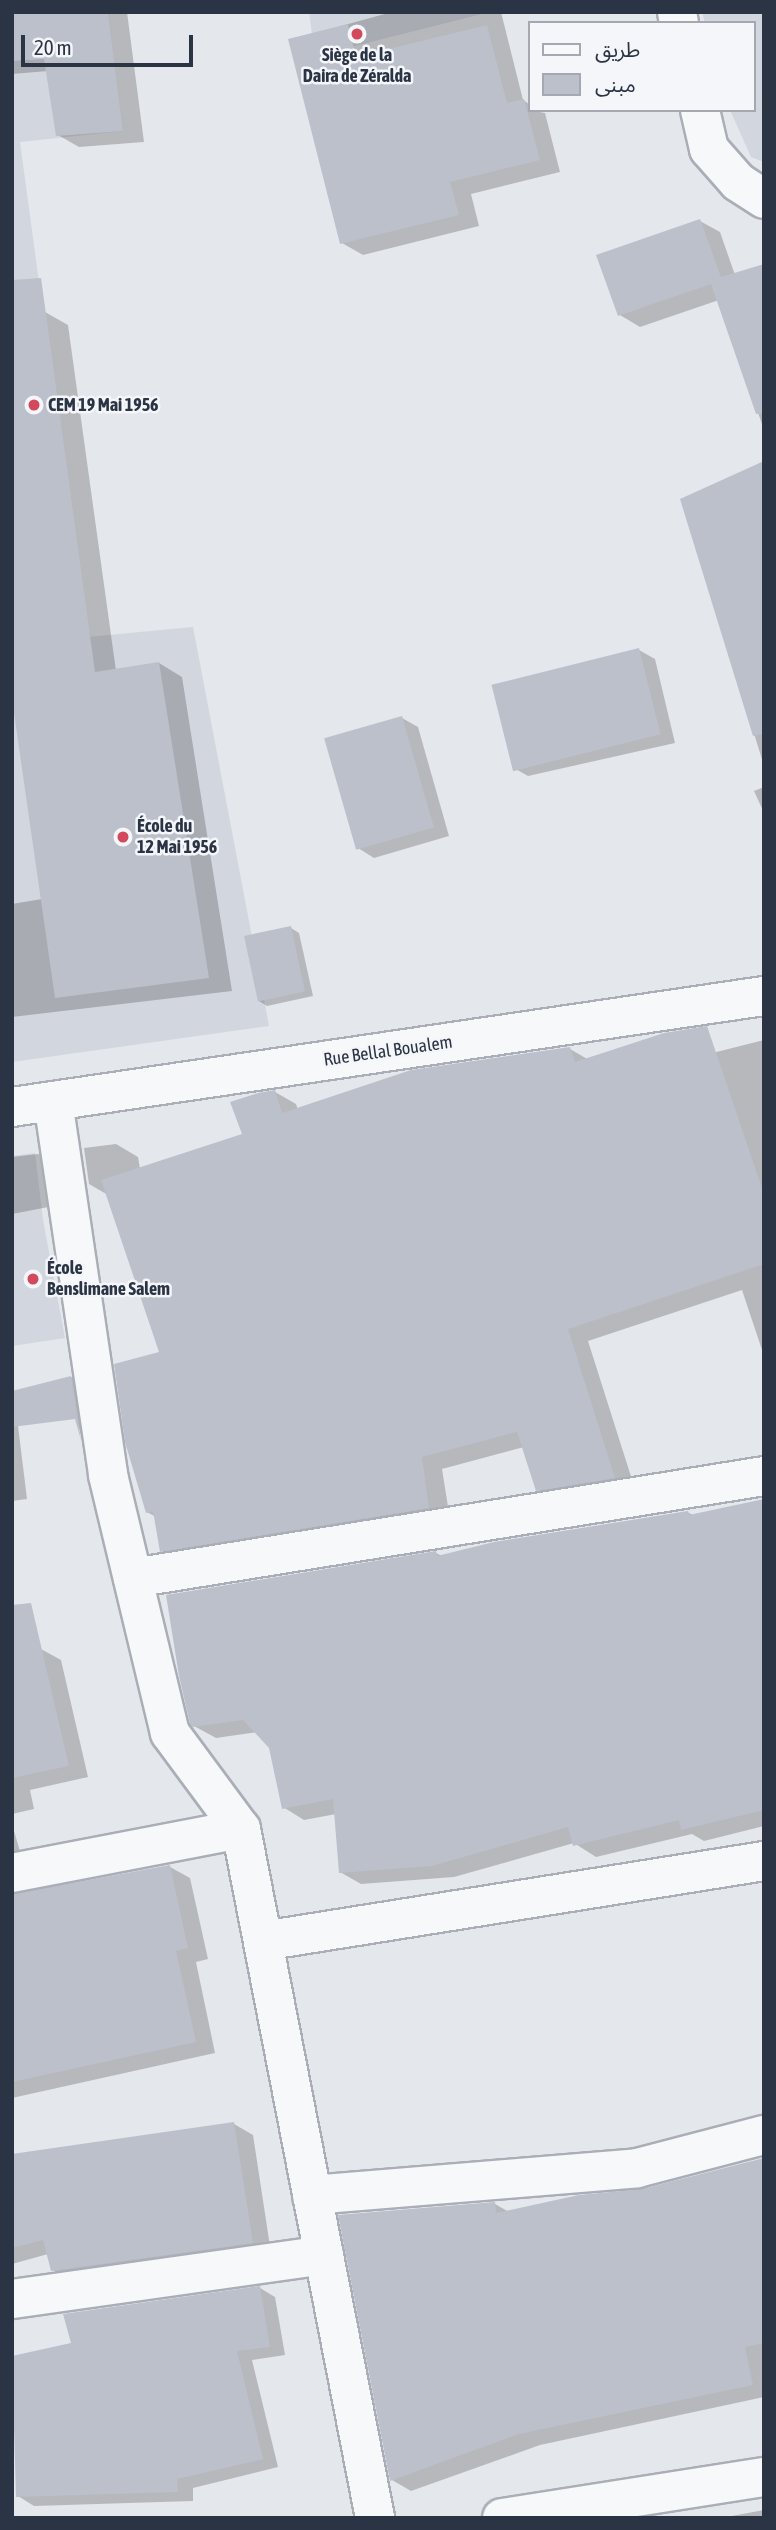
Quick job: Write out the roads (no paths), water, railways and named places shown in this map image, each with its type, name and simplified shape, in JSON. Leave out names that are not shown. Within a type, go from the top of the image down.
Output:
[{"type":"street","points":[[700,112],[709,149],[738,181],[764,199]]},
{"type":"street","name":"Rue Bellal Boualem","points":[[12,1107],[764,996]]},
{"type":"street","points":[[53,1101],[108,1475],[170,1733],[241,1829],[375,2518]]},
{"type":"street","points":[[133,1578],[764,1476]]},
{"type":"street","points":[[12,1873],[241,1829]]},
{"type":"street","points":[[263,1941],[764,1861]]},
{"type":"street","points":[[312,2195],[637,2168],[764,2136]]},
{"type":"street","points":[[12,2299],[324,2255]]},
{"type":"street","points":[[502,2518],[764,2477]]},
{"type":"place","name":"Siège de la Daira de Zéralda","points":[[357,34]]},
{"type":"place","name":"CEM 19 Mai 1956","points":[[34,405]]},
{"type":"place","name":"École du 12 Mai 1956","points":[[123,837]]},
{"type":"place","name":"École Benslimane Salem","points":[[33,1279]]}]
